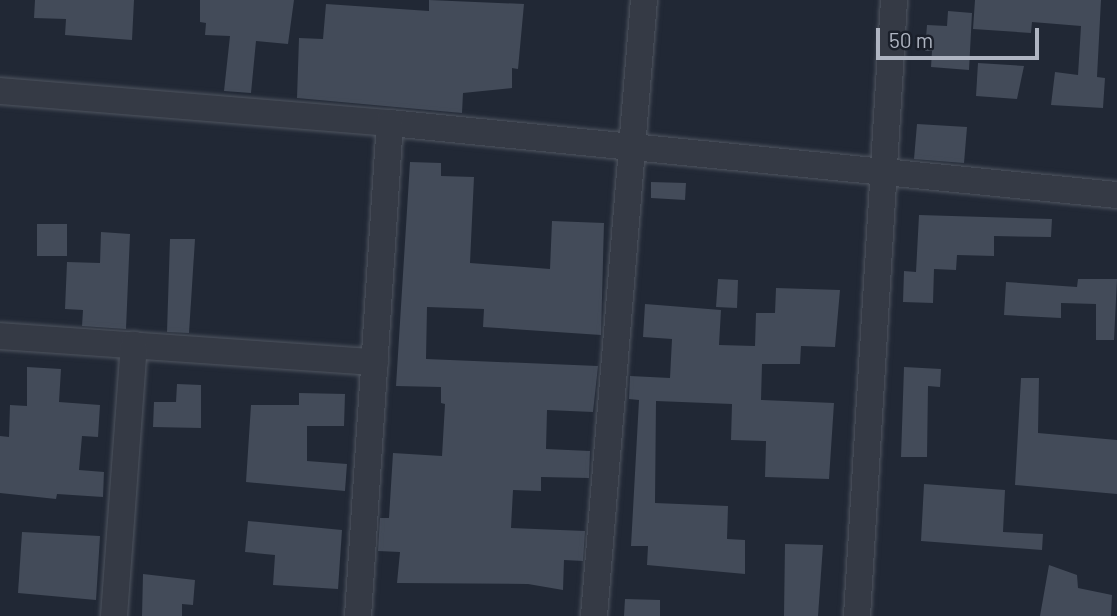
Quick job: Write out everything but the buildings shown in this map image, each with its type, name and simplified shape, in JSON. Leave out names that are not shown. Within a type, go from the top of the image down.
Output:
[{"type":"street","points":[[594,616],[644,0]]},
{"type":"street","points":[[857,616],[894,0]]},
{"type":"street","points":[[0,92],[390,123],[1117,195]]},
{"type":"street","points":[[358,616],[390,123]]},
{"type":"street","points":[[0,336],[376,362]]},
{"type":"street","points":[[114,616],[134,345]]}]
